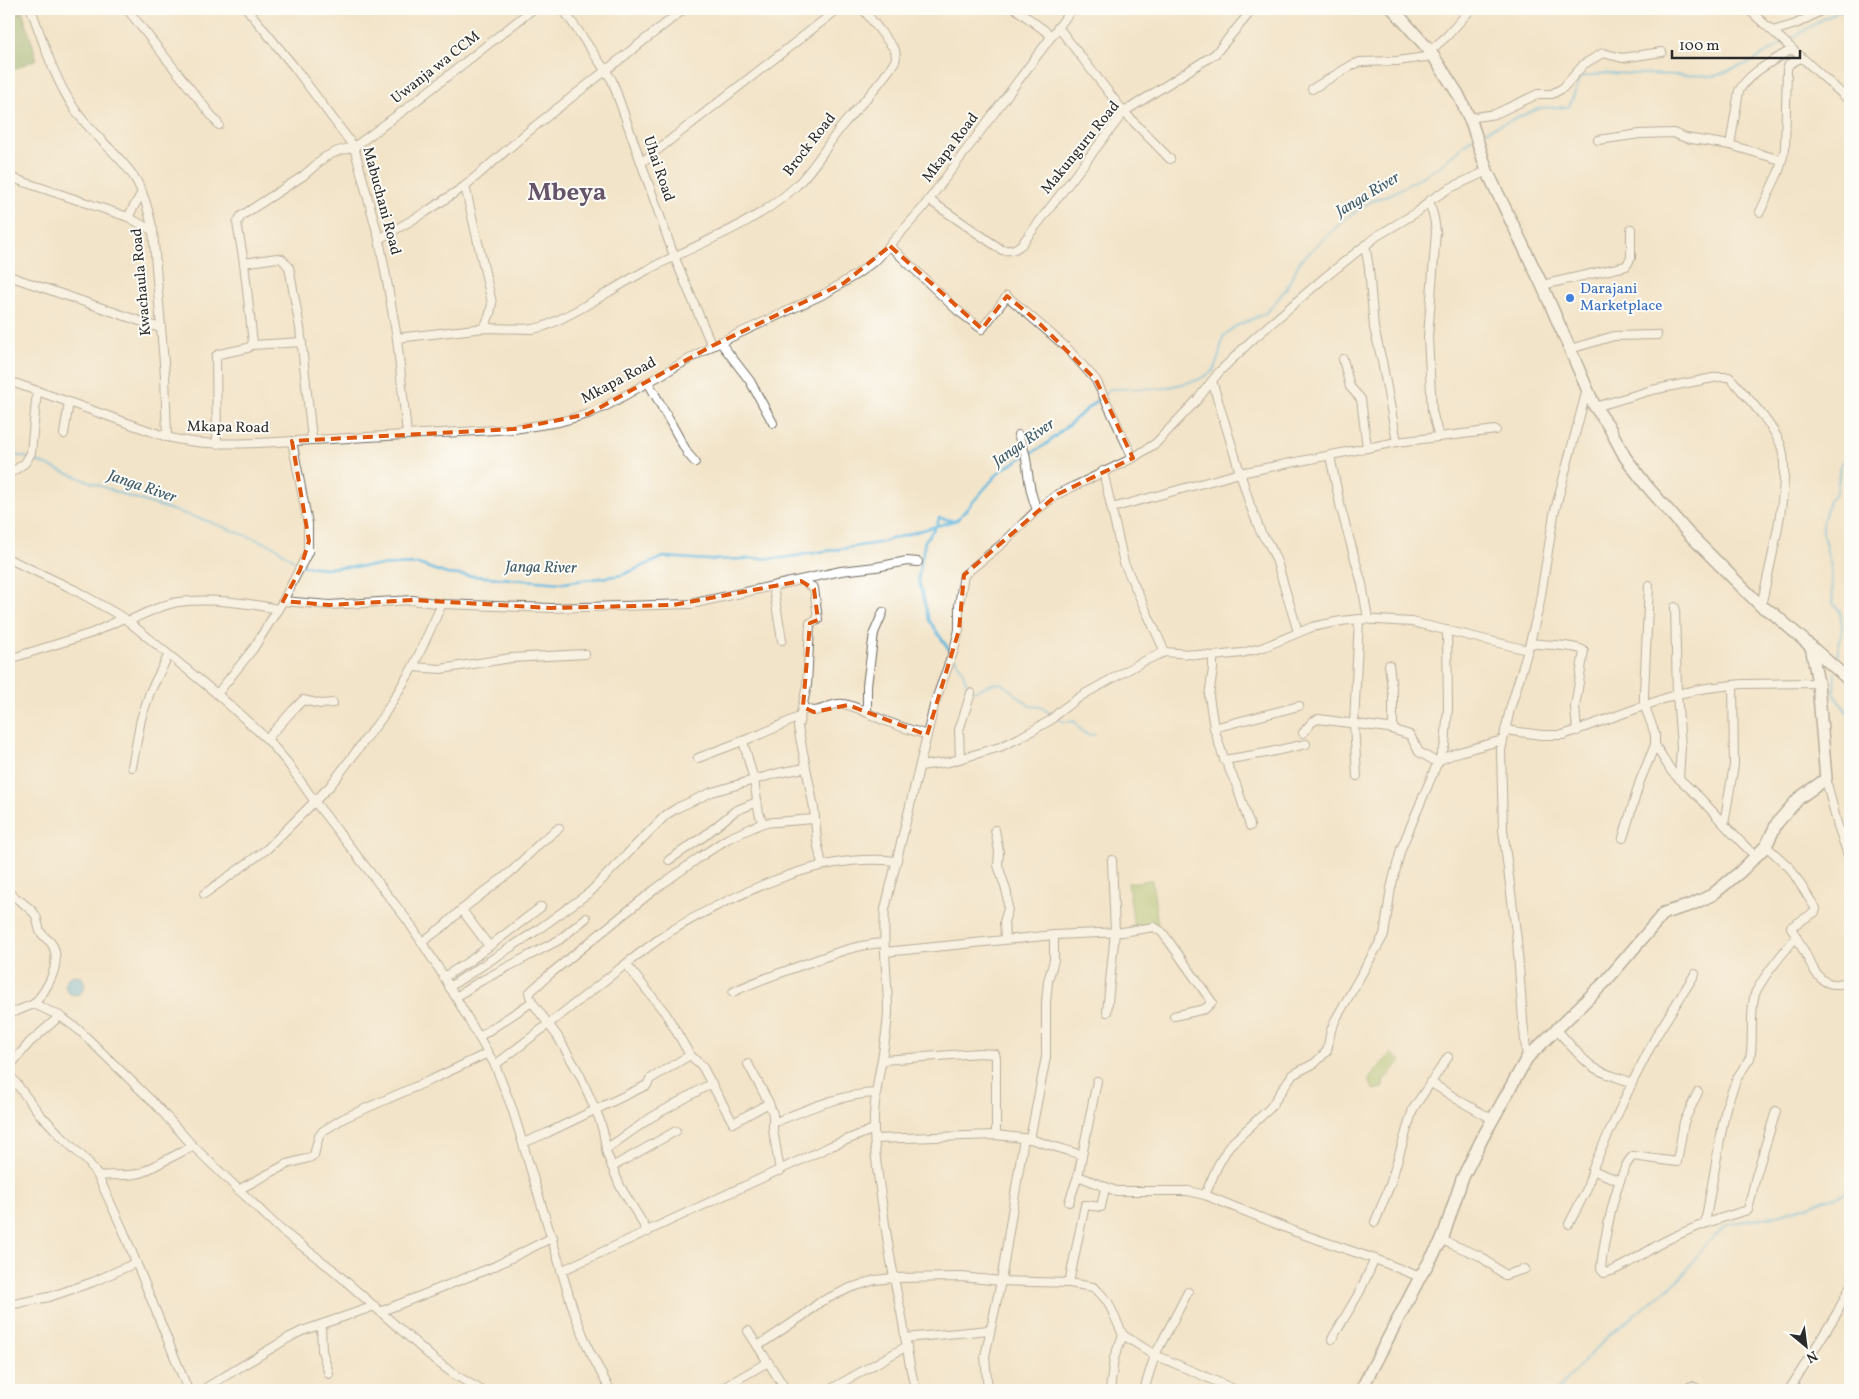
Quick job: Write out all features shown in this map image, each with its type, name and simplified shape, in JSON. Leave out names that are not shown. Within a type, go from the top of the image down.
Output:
[{"type":"street","points":[[9,12],[17,9]]},
{"type":"street","name":"Kwachaula Road","points":[[31,9],[53,71],[74,108],[86,124],[127,168],[142,192],[153,231],[165,375],[167,437]]},
{"type":"street","points":[[127,9],[219,125]]},
{"type":"street","name":"Mabuchani Road","points":[[247,9],[295,68],[354,147],[379,239],[397,338],[407,434]]},
{"type":"street","name":"Uwanja wa CCM","points":[[252,345],[244,263],[237,223],[241,216],[303,176],[325,157],[354,147],[533,9]]},
{"type":"street","name":"Uhai Road","points":[[563,9],[607,70],[616,88],[674,256],[712,346]]},
{"type":"street","points":[[379,239],[418,217],[465,186],[530,130],[684,9]]},
{"type":"street","points":[[642,162],[838,9]]},
{"type":"street","name":"Brock Road","points":[[397,338],[484,328],[533,329],[545,326],[674,256],[752,218],[774,204],[796,186],[816,164],[842,125],[874,90],[895,62],[896,52],[863,9]]},
{"type":"street","points":[[1016,9],[1052,36]]},
{"type":"street","name":"Mkapa Road","points":[[9,381],[167,437],[190,442],[217,444],[514,429],[559,422],[588,414],[712,346],[844,283],[869,266],[890,246],[929,200],[1072,9]]},
{"type":"street","name":"Makunguru Road","points":[[929,200],[1002,250],[1010,251],[1016,249],[1022,244],[1124,112],[1215,54],[1251,9]]},
{"type":"street","points":[[1393,9],[1432,54],[1458,94],[1470,121],[1487,171],[1542,286],[1595,407],[1608,425],[1625,456],[1646,485],[1688,533],[1761,606],[1774,614],[1850,680]]},
{"type":"street","points":[[1312,89],[1360,62],[1397,61],[1432,54],[1471,9]]},
{"type":"street","points":[[1748,9],[1850,101]]},
{"type":"street","points":[[1776,33],[1824,9]]},
{"type":"street","points":[[1058,27],[1124,112],[1170,159]]},
{"type":"street","points":[[1730,145],[1738,92],[1741,86],[1759,70],[1792,49]]},
{"type":"street","points":[[1470,121],[1495,114],[1538,94],[1552,94],[1563,88],[1584,64],[1603,53],[1622,58],[1662,52]]},
{"type":"street","points":[[1760,212],[1774,182],[1786,136],[1787,69],[1789,64],[1801,58]]},
{"type":"street","points":[[1598,140],[1640,134],[1673,133],[1686,138],[1730,145],[1781,160]]},
{"type":"street","points":[[916,1390],[910,1373],[906,1342],[893,1278],[878,1178],[874,1129],[876,1093],[883,1060],[888,1010],[884,943],[885,909],[938,692],[952,654],[960,623],[958,611],[964,574],[1002,544],[1037,510],[1058,494],[1147,450],[1164,436],[1212,381],[1252,340],[1365,245],[1397,223],[1419,211],[1429,201],[1460,182],[1487,171]]},
{"type":"street","points":[[9,188],[10,178],[128,217],[153,231]]},
{"type":"street","points":[[465,186],[492,304],[484,328]]},
{"type":"street","points":[[128,217],[142,192]]},
{"type":"street","points":[[1429,201],[1434,218],[1436,237],[1428,337],[1431,405],[1439,437]]},
{"type":"street","points":[[1542,286],[1626,266],[1631,258],[1631,229]]},
{"type":"street","points":[[1365,245],[1374,328],[1397,442]]},
{"type":"street","points":[[890,246],[958,310],[982,329],[1007,296],[1066,347],[1096,380],[1133,458]]},
{"type":"street","points":[[244,263],[277,258],[286,262],[291,276],[302,342],[312,439]]},
{"type":"street","points":[[9,276],[160,328]]},
{"type":"street","points":[[1570,349],[1614,336],[1658,335]]},
{"type":"street","points":[[217,444],[216,356],[248,348],[252,345],[302,342]]},
{"type":"street","points":[[720,342],[750,382],[773,423]]},
{"type":"street","points":[[1344,359],[1350,387],[1361,399],[1367,448]]},
{"type":"street","points":[[1595,407],[1652,390],[1718,377],[1729,377],[1734,382],[1772,430],[1780,444],[1785,464],[1779,517],[1761,606]]},
{"type":"street","points":[[1212,381],[1258,526],[1277,562],[1298,632]]},
{"type":"street","points":[[648,382],[688,454],[695,462]]},
{"type":"street","points":[[1528,1058],[1522,1021],[1517,940],[1503,830],[1501,750],[1529,646],[1538,607],[1554,514],[1587,387]]},
{"type":"street","points":[[9,474],[27,460],[32,449],[37,391]]},
{"type":"street","points":[[64,434],[69,402]]},
{"type":"street","points":[[1112,508],[1240,473],[1397,442],[1496,430]]},
{"type":"street","points":[[1018,435],[1024,446],[1028,461],[1030,489],[1037,510]]},
{"type":"street","points":[[217,694],[253,649],[283,601],[308,552],[308,524],[292,441]]},
{"type":"street","points":[[1330,456],[1341,509],[1362,584],[1368,620]]},
{"type":"street","points":[[1103,471],[1124,563],[1165,652]]},
{"type":"street","points":[[9,559],[73,589],[126,620],[217,694],[267,739],[408,921],[444,977],[496,1065],[523,1143],[561,1272],[589,1350],[610,1390]]},
{"type":"street","points":[[283,601],[336,605],[413,600],[442,604],[551,608],[682,604],[806,580],[841,571],[900,562],[918,562]]},
{"type":"street","points":[[806,580],[807,584],[814,588],[818,620],[810,623],[807,685],[798,727],[814,808],[814,819],[822,865]]},
{"type":"street","points":[[1649,585],[1644,704],[1655,734],[1656,745],[1667,764],[1679,778],[1701,798],[1755,856]]},
{"type":"street","points":[[773,586],[782,640]]},
{"type":"street","points":[[9,659],[92,633],[178,602],[237,603],[278,609]]},
{"type":"street","points":[[204,894],[267,849],[330,786],[372,734],[413,667],[442,604]]},
{"type":"street","points":[[1675,607],[1677,694],[1681,747],[1679,778]]},
{"type":"street","points":[[867,712],[867,685],[874,633],[883,612]]},
{"type":"street","points":[[920,766],[960,759],[1000,747],[1051,720],[1060,711],[1096,688],[1142,662],[1165,652],[1213,656],[1242,653],[1264,647],[1298,632],[1325,623],[1359,619],[1400,620],[1529,646],[1580,647],[1584,651],[1575,707],[1577,731]]},
{"type":"street","points":[[1357,776],[1354,724],[1359,619]]},
{"type":"street","points":[[1205,1196],[1217,1167],[1230,1146],[1270,1108],[1292,1075],[1315,1063],[1327,1052],[1332,1030],[1338,1017],[1384,935],[1401,849],[1439,762],[1446,737],[1448,630]]},
{"type":"street","points":[[1811,646],[1818,683],[1826,780],[1837,823],[1850,861]]},
{"type":"street","points":[[413,667],[441,670],[511,658],[585,654]]},
{"type":"street","points":[[132,767],[141,719],[156,677],[168,656]]},
{"type":"street","points":[[1213,656],[1209,696],[1214,728],[1224,760],[1236,784],[1250,826]]},
{"type":"street","points":[[1388,665],[1393,696],[1393,728]]},
{"type":"street","points":[[1505,730],[1551,736],[1563,735],[1644,704],[1677,694],[1733,685],[1818,683]]},
{"type":"street","points":[[1724,824],[1734,765],[1733,685]]},
{"type":"street","points":[[960,759],[959,730],[971,693]]},
{"type":"street","points":[[267,739],[303,700],[321,704],[333,703]]},
{"type":"street","points":[[803,708],[814,712],[840,704],[848,705],[881,720],[927,735]]},
{"type":"street","points":[[1214,728],[1299,706]]},
{"type":"street","points":[[698,758],[799,717]]},
{"type":"street","points":[[1303,733],[1312,722],[1318,719],[1393,728],[1410,735],[1419,752],[1439,762]]},
{"type":"street","points":[[1439,762],[1459,752],[1503,740]]},
{"type":"street","points":[[743,741],[763,823]]},
{"type":"street","points":[[1224,760],[1306,744]]},
{"type":"street","points":[[1623,838],[1640,781],[1656,745]]},
{"type":"street","points":[[450,987],[487,964],[582,898],[636,844],[677,808],[708,793],[805,768]]},
{"type":"street","points":[[1361,1390],[1420,1277],[1442,1240],[1462,1179],[1492,1119],[1528,1058],[1606,981],[1664,913],[1691,905],[1712,895],[1766,846],[1777,823],[1799,798],[1826,780]]},
{"type":"street","points":[[669,860],[708,834],[735,811],[757,802]]},
{"type":"street","points":[[648,1232],[627,1200],[612,1167],[606,1149],[604,1130],[574,1062],[549,1023],[532,1002],[529,995],[530,991],[654,890],[711,850],[744,830],[763,823],[814,819]]},
{"type":"street","points":[[422,942],[512,871],[540,843],[559,828]]},
{"type":"street","points":[[996,830],[999,852],[998,865],[1007,893],[1008,909],[1004,922],[1005,939]]},
{"type":"street","points":[[1766,846],[1790,868],[1816,909],[1813,914],[1791,927],[1818,976],[1835,986],[1850,981]]},
{"type":"street","points":[[496,1065],[626,964],[671,932],[716,906],[788,875],[822,865],[852,860],[896,861]]},
{"type":"street","points":[[1107,1012],[1115,932],[1112,860]]},
{"type":"street","points":[[9,894],[35,915],[41,933],[54,951],[52,976],[44,993],[34,1004],[9,1014]]},
{"type":"street","points":[[444,977],[471,960],[540,906]]},
{"type":"street","points":[[462,910],[489,946]]},
{"type":"street","points":[[456,998],[477,983],[559,940],[586,918]]},
{"type":"street","points":[[885,952],[1005,939],[1154,928],[1162,932],[1212,1000],[1211,1006],[1205,1010],[1174,1016]]},
{"type":"street","points":[[988,1390],[985,1356],[989,1330],[1001,1281],[1027,1138],[1046,1052],[1046,1003],[1048,981],[1054,960],[1054,935]]},
{"type":"street","points":[[1705,1223],[1726,1107],[1736,1078],[1750,1058],[1755,993],[1796,936]]},
{"type":"street","points":[[733,992],[756,980],[793,968],[818,957],[864,944],[884,943]]},
{"type":"street","points":[[626,964],[666,1014],[690,1055],[702,1066],[732,1123],[769,1103]]},
{"type":"street","points":[[1569,1224],[1586,1190],[1592,1170],[1632,1083],[1656,1036],[1695,974]]},
{"type":"street","points":[[479,1037],[532,1002]]},
{"type":"street","points":[[34,1004],[60,1016],[78,1030],[150,1100],[193,1146],[281,1230],[382,1311],[435,1360],[455,1375],[481,1390]]},
{"type":"street","points":[[9,1067],[30,1042],[60,1016]]},
{"type":"street","points":[[1557,1030],[1592,1066],[1608,1075],[1616,1076],[1632,1083]]},
{"type":"street","points":[[238,1190],[287,1164],[309,1158],[314,1154],[323,1131],[344,1118],[433,1080],[488,1053]]},
{"type":"street","points":[[883,1060],[979,1053],[995,1054],[996,1135]]},
{"type":"street","points":[[523,1143],[646,1085],[650,1079],[690,1055]]},
{"type":"street","points":[[1375,1222],[1390,1185],[1408,1120],[1417,1102],[1448,1057]]},
{"type":"street","points":[[748,1064],[773,1114],[776,1155],[780,1171]]},
{"type":"street","points":[[9,1074],[41,1116],[84,1158],[98,1176],[120,1222],[188,1390]]},
{"type":"street","points":[[1069,1202],[1078,1176],[1097,1081]]},
{"type":"street","points":[[1430,1082],[1460,1102],[1492,1119]]},
{"type":"street","points":[[606,1149],[652,1117],[712,1083]]},
{"type":"street","points":[[1698,1092],[1684,1122],[1677,1162],[1633,1156],[1628,1162],[1620,1181],[1604,1243],[1601,1268],[1604,1273],[1617,1268],[1665,1241],[1705,1223],[1748,1210],[1756,1176],[1776,1111]]},
{"type":"street","points":[[773,1123],[850,1096],[876,1093]]},
{"type":"street","points":[[561,1272],[874,1129]]},
{"type":"street","points":[[612,1167],[676,1131]]},
{"type":"street","points":[[875,1139],[996,1135],[1027,1138],[1082,1155]]},
{"type":"street","points":[[98,1176],[116,1174],[133,1176],[141,1174],[193,1146]]},
{"type":"street","points":[[1592,1170],[1620,1181]]},
{"type":"street","points":[[1078,1176],[1105,1188],[1127,1192],[1188,1191],[1205,1196],[1420,1277]]},
{"type":"street","points":[[1069,1283],[1085,1205],[1101,1207],[1105,1188]]},
{"type":"street","points":[[382,1311],[493,1267],[552,1237]]},
{"type":"street","points":[[1442,1240],[1480,1256],[1505,1275],[1524,1269]]},
{"type":"street","points":[[1332,1339],[1359,1293],[1375,1259]]},
{"type":"street","points":[[9,1306],[49,1297],[93,1282],[135,1263]]},
{"type":"street","points":[[758,1346],[827,1298],[862,1284],[893,1278],[960,1278],[1069,1283],[1093,1287],[1098,1291],[1108,1302],[1123,1334],[1155,1355],[1236,1390]]},
{"type":"street","points":[[1789,1390],[1833,1320],[1850,1287]]},
{"type":"street","points":[[1144,1390],[1155,1355],[1188,1292]]},
{"type":"street","points":[[202,1390],[302,1331],[375,1306]]},
{"type":"street","points":[[321,1325],[322,1351],[329,1374]]},
{"type":"street","points":[[829,1390],[906,1342],[989,1330]]},
{"type":"street","points":[[748,1331],[786,1390]]},
{"type":"street","points":[[1110,1390],[1114,1358],[1123,1334]]},
{"type":"street","points":[[719,1390],[768,1362]]},
{"type":"street","points":[[1682,1390],[1692,1386],[1700,1390]]},
{"type":"highlighted area","points":[[890,246],[982,329],[1007,296],[1037,321],[1096,380],[1133,458],[1058,494],[964,575],[959,630],[927,735],[848,705],[814,712],[803,707],[810,623],[818,620],[814,589],[801,581],[673,605],[551,608],[413,600],[329,605],[283,601],[300,570],[309,541],[292,441],[514,429],[588,414],[712,346],[844,283]]},
{"type":"green space","points":[[22,9],[37,59],[11,71],[9,64],[9,13]]},
{"type":"green space","points":[[1152,880],[1158,924],[1134,927],[1128,883]]},
{"type":"green space","points":[[1391,1053],[1401,1061],[1383,1081],[1383,1088],[1374,1090],[1368,1080]]},
{"type":"water","points":[[75,975],[82,978],[85,985],[82,992],[75,995],[68,992],[65,985],[68,978]]},
{"type":"waterway","name":"Janga River","points":[[1478,134],[1540,108],[1569,107],[1581,77],[1606,73],[1715,76],[1751,62],[1837,11],[1850,11]]},
{"type":"waterway","name":"Janga River","points":[[9,454],[25,457],[127,496],[207,521],[274,546],[300,565],[324,568],[418,564],[447,574],[563,583],[622,575],[664,557],[708,560],[782,558],[878,543],[957,520],[1001,470],[1045,445],[1110,389],[1165,388],[1198,380],[1213,371],[1219,356],[1223,337],[1234,327],[1266,313],[1286,289],[1300,261],[1345,219],[1370,202],[1395,192],[1439,167],[1472,138]]},
{"type":"waterway","points":[[1836,662],[1842,627],[1840,612],[1833,603],[1831,568],[1823,534],[1823,522],[1829,501],[1837,492],[1840,465],[1850,454]]},
{"type":"waterway","points":[[951,520],[939,518],[937,525],[925,541],[918,578],[929,620],[962,669],[968,688],[974,691],[995,683],[1003,684],[1030,706],[1041,707],[1063,722],[1074,721],[1084,733],[1095,735]]},
{"type":"waterway","points":[[1835,673],[1834,694],[1850,716]]},
{"type":"waterway","points":[[1557,1390],[1609,1335],[1680,1279],[1705,1245],[1728,1224],[1775,1216],[1850,1192]]},
{"type":"place","name":"Darajani Marketplace","points":[[1570,298]]},
{"type":"district","name":"Mbeya","points":[[567,193]]}]
